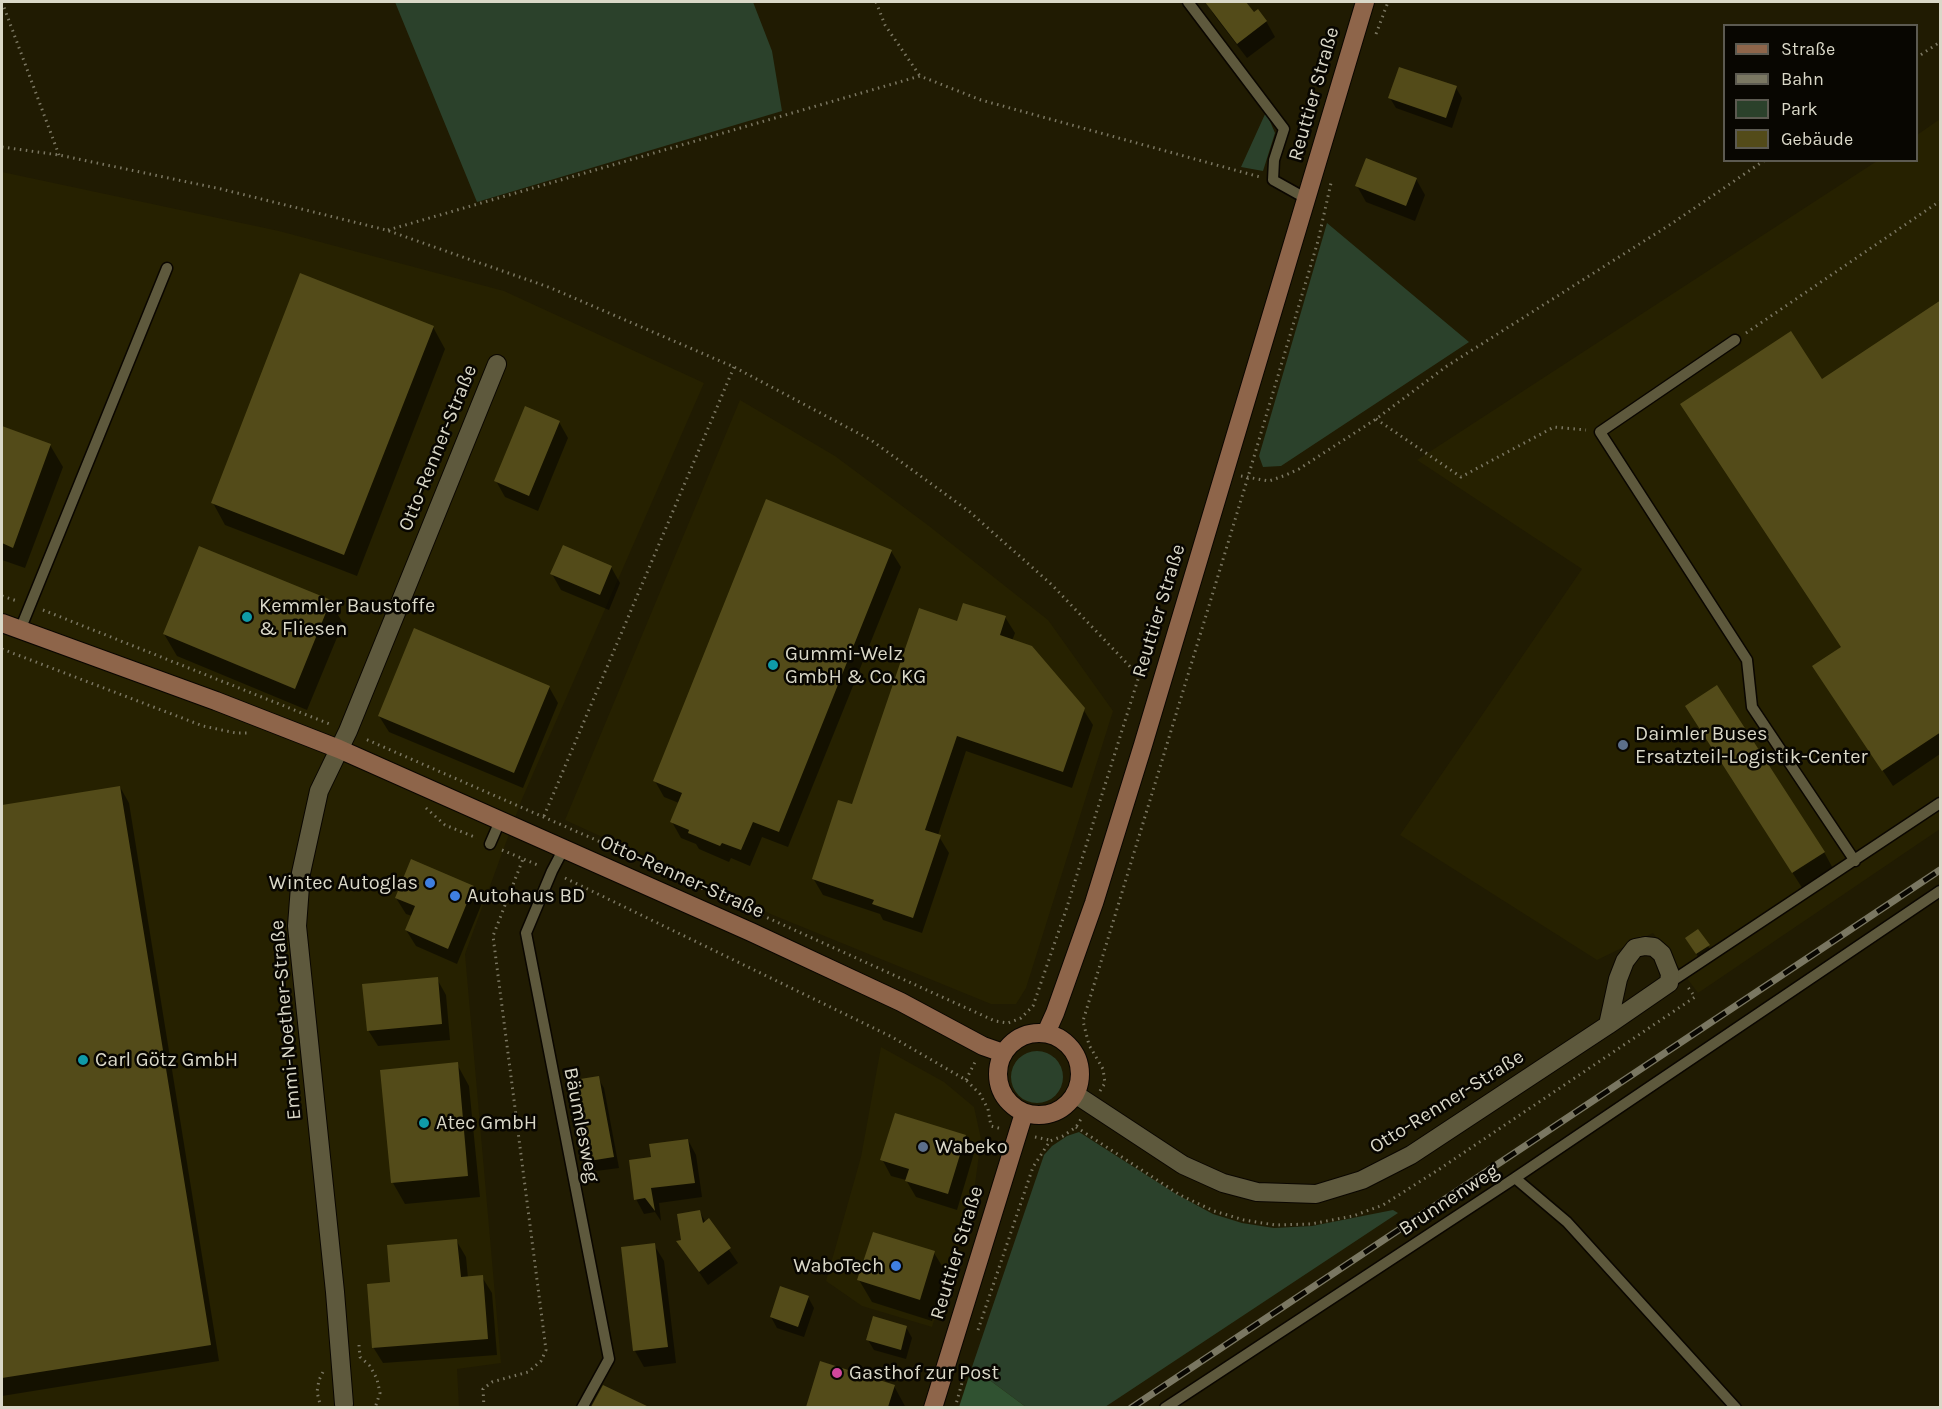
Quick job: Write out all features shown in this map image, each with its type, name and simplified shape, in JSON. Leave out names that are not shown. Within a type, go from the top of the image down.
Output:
[{"type":"main road","name":"Reuttier Straße","points":[[1046,1034],[1094,903],[1365,2]]},
{"type":"main road","name":"Otto-Renner-Straße","points":[[2,623],[339,749],[751,932],[901,1002],[983,1046],[1003,1053]]},
{"type":"main road","points":[[1046,1034],[1066,1043],[1073,1052],[1080,1072],[1079,1083],[1070,1101],[1057,1111],[1041,1115],[1024,1113],[1008,1101],[998,1083],[999,1062],[1003,1053],[1022,1036],[1046,1034]]},
{"type":"main road","name":"Reuttier Straße","points":[[933,1407],[1024,1113]]},
{"type":"street","name":"Otto-Renner-Straße","points":[[339,749],[497,364]]},
{"type":"street","name":"Emmi-Noether-Straße","points":[[339,749],[319,791],[301,873],[297,926],[335,1292],[344,1404]]},
{"type":"street","points":[[1608,1025],[1618,979],[1635,942],[1654,947],[1662,954],[1670,974],[1669,983]]},
{"type":"street","name":"Otto-Renner-Straße","points":[[1075,1094],[1183,1165],[1223,1183],[1257,1192],[1316,1194],[1362,1180],[1411,1155],[1669,983]]},
{"type":"lane","name":"Reuttier Straße","points":[[1188,2],[1284,129],[1274,160],[1273,180],[1306,199]]},
{"type":"lane","points":[[20,630],[166,268]]},
{"type":"lane","points":[[1735,340],[1600,432],[1747,660],[1752,707],[1855,861]]},
{"type":"lane","points":[[1669,983],[1941,803]]},
{"type":"lane","points":[[490,844],[500,821]]},
{"type":"lane","name":"Bäumlesweg","points":[[563,850],[526,933],[609,1359],[582,1407]]},
{"type":"lane","points":[[1515,1178],[1941,891]]},
{"type":"lane","name":"Brunnenweg","points":[[1166,1407],[1515,1178],[1567,1222],[1736,1407]]},
{"type":"path","points":[[2,2],[59,155]]},
{"type":"path","points":[[876,2],[885,25],[920,76],[981,100],[1273,180]]},
{"type":"path","points":[[1376,34],[1388,2]]},
{"type":"path","points":[[1918,57],[1941,42]]},
{"type":"path","points":[[386,230],[920,76]]},
{"type":"path","points":[[2,147],[59,155],[221,189],[386,230],[551,288],[734,367],[871,440],[970,512],[1052,585],[1139,676],[1066,910],[1033,1006]]},
{"type":"path","points":[[1224,472],[1269,481],[1286,475],[1376,419],[1447,366],[1661,230],[1762,162]]},
{"type":"path","points":[[977,1333],[1033,1167],[1050,1141],[1076,1127],[1105,1083],[1103,1069],[1089,1045],[1083,1021],[1318,241],[1333,174]]},
{"type":"path","points":[[1735,340],[1941,201]]},
{"type":"path","points":[[544,816],[734,367]]},
{"type":"path","points":[[1376,419],[1461,477],[1554,427],[1600,432]]},
{"type":"path","points":[[484,1407],[483,1389],[492,1382],[528,1372],[541,1361],[546,1350],[493,936],[523,859]]},
{"type":"path","points":[[966,1080],[980,1094],[988,1109],[991,1126]]},
{"type":"path","points":[[358,1336],[360,1357],[370,1366],[377,1379],[380,1393],[375,1407]]},
{"type":"path","points":[[954,1407],[967,1364]]},
{"type":"shaded area","points":[[1940,119],[1940,829],[1698,993],[1653,933],[1597,960],[1400,835],[1582,569],[1417,460],[1875,162],[1918,162],[1918,134]]},
{"type":"shaded area","points":[[2,172],[279,231],[504,291],[704,383],[522,799],[465,954],[501,1363],[457,1369],[459,1407],[2,1408]]},
{"type":"shaded area","points":[[740,400],[835,456],[929,526],[1048,620],[1113,711],[1026,988],[1016,1004],[991,1004],[773,915],[565,820]]},
{"type":"shaded area","points":[[881,1047],[944,1082],[974,1107],[981,1139],[974,1192],[932,1327],[862,1306],[826,1281],[861,1157]]},
{"type":"green space","points":[[395,2],[753,2],[772,51],[782,111],[477,202]]},
{"type":"green space","points":[[1266,112],[1275,133],[1263,171],[1241,167]]},
{"type":"green space","points":[[1327,223],[1469,342],[1281,466],[1263,467],[1259,456]]},
{"type":"green space","points":[[1032,1051],[1042,1051],[1051,1055],[1059,1063],[1063,1077],[1059,1091],[1051,1099],[1042,1103],[1032,1103],[1023,1099],[1015,1091],[1011,1082],[1011,1072],[1015,1063],[1023,1055]]},
{"type":"green space","points":[[1079,1132],[1176,1194],[1213,1214],[1242,1223],[1274,1228],[1312,1226],[1393,1210],[1398,1213],[1105,1407],[1026,1407],[972,1367],[1044,1155],[1052,1146],[1067,1136]]},
{"type":"green space","points":[[972,1367],[1026,1407],[959,1407]]},
{"type":"building","points":[[1205,2],[1246,2],[1254,12],[1258,9],[1267,21],[1237,44]]},
{"type":"building","points":[[1399,67],[1457,86],[1446,118],[1388,98]]},
{"type":"building","points":[[1366,158],[1417,178],[1406,206],[1355,186]]},
{"type":"building","points":[[300,273],[434,326],[344,555],[211,503]]},
{"type":"building","points":[[1941,300],[1941,732],[1882,771],[1812,666],[1841,647],[1680,404],[1791,331],[1822,379]]},
{"type":"building","points":[[525,406],[560,421],[529,496],[494,481]]},
{"type":"building","points":[[2,426],[51,444],[13,548],[2,543]]},
{"type":"building","name":"Gummi-Welz GmbH & Co. KG","points":[[766,499],[892,550],[779,832],[753,822],[741,850],[722,843],[720,846],[688,833],[689,830],[670,822],[682,793],[653,781]]},
{"type":"building","points":[[563,545],[612,566],[600,595],[550,574]]},
{"type":"building","name":"Kemmler Baustoffe & Fliesen","points":[[199,546],[331,600],[295,689],[163,634]]},
{"type":"building","points":[[963,603],[1006,616],[1000,635],[1032,646],[1085,708],[1063,772],[957,736],[925,830],[941,835],[913,918],[872,904],[874,900],[812,879],[838,800],[852,804],[919,608],[957,621]]},
{"type":"building","points":[[414,628],[550,686],[514,773],[378,716]]},
{"type":"building","points":[[1717,685],[1825,852],[1792,873],[1685,706]]},
{"type":"building","name":"Carl Götz GmbH","points":[[120,786],[211,1345],[2,1378],[2,805]]},
{"type":"building","points":[[411,859],[474,886],[448,949],[405,930],[415,906],[395,898]]},
{"type":"building","points":[[1698,929],[1710,945],[1696,954],[1685,938]]},
{"type":"building","points":[[438,977],[442,1024],[367,1031],[362,984]]},
{"type":"building","name":"Atec GmbH","points":[[458,1062],[468,1176],[391,1183],[380,1070]]},
{"type":"building","points":[[599,1076],[614,1157],[589,1161],[574,1080]]},
{"type":"building","name":"Wabeko","points":[[895,1113],[966,1135],[948,1194],[905,1181],[909,1169],[880,1160]]},
{"type":"building","points":[[688,1139],[695,1183],[651,1188],[655,1211],[645,1198],[634,1200],[629,1160],[651,1157],[649,1144]]},
{"type":"building","points":[[700,1210],[703,1223],[709,1218],[731,1248],[699,1272],[676,1241],[681,1240],[677,1214]]},
{"type":"building","name":"WaboTech","points":[[873,1232],[935,1251],[920,1300],[857,1280]]},
{"type":"building","points":[[457,1239],[461,1277],[483,1275],[488,1339],[372,1348],[367,1284],[390,1282],[387,1245]]},
{"type":"building","points":[[655,1243],[668,1347],[633,1351],[621,1247]]},
{"type":"building","points":[[780,1286],[809,1296],[798,1327],[770,1317]]},
{"type":"building","points":[[873,1316],[907,1326],[901,1350],[866,1340]]},
{"type":"building","name":"Gasthof zur Post","points":[[820,1361],[895,1385],[888,1407],[806,1407]]},
{"type":"building","points":[[603,1385],[649,1407],[591,1407]]},
{"type":"railway","points":[[1131,1408],[1940,870]]},
{"type":"place","name":"Kemmler Baustoffe & Fliesen","points":[[247,617]]},
{"type":"place","name":"Gummi-Welz GmbH & Co. KG","points":[[773,665]]},
{"type":"place","name":"Daimler Buses Ersatzteil-Logistik-Center","points":[[1623,745]]},
{"type":"place","name":"Wintec Autoglas","points":[[430,883]]},
{"type":"place","name":"Autohaus BD","points":[[455,896]]},
{"type":"place","name":"Carl Götz GmbH","points":[[83,1060]]},
{"type":"place","name":"Atec GmbH","points":[[424,1123]]},
{"type":"place","name":"Wabeko","points":[[923,1147]]},
{"type":"place","name":"WaboTech","points":[[896,1266]]},
{"type":"place","name":"Gasthof zur Post","points":[[837,1373]]}]
